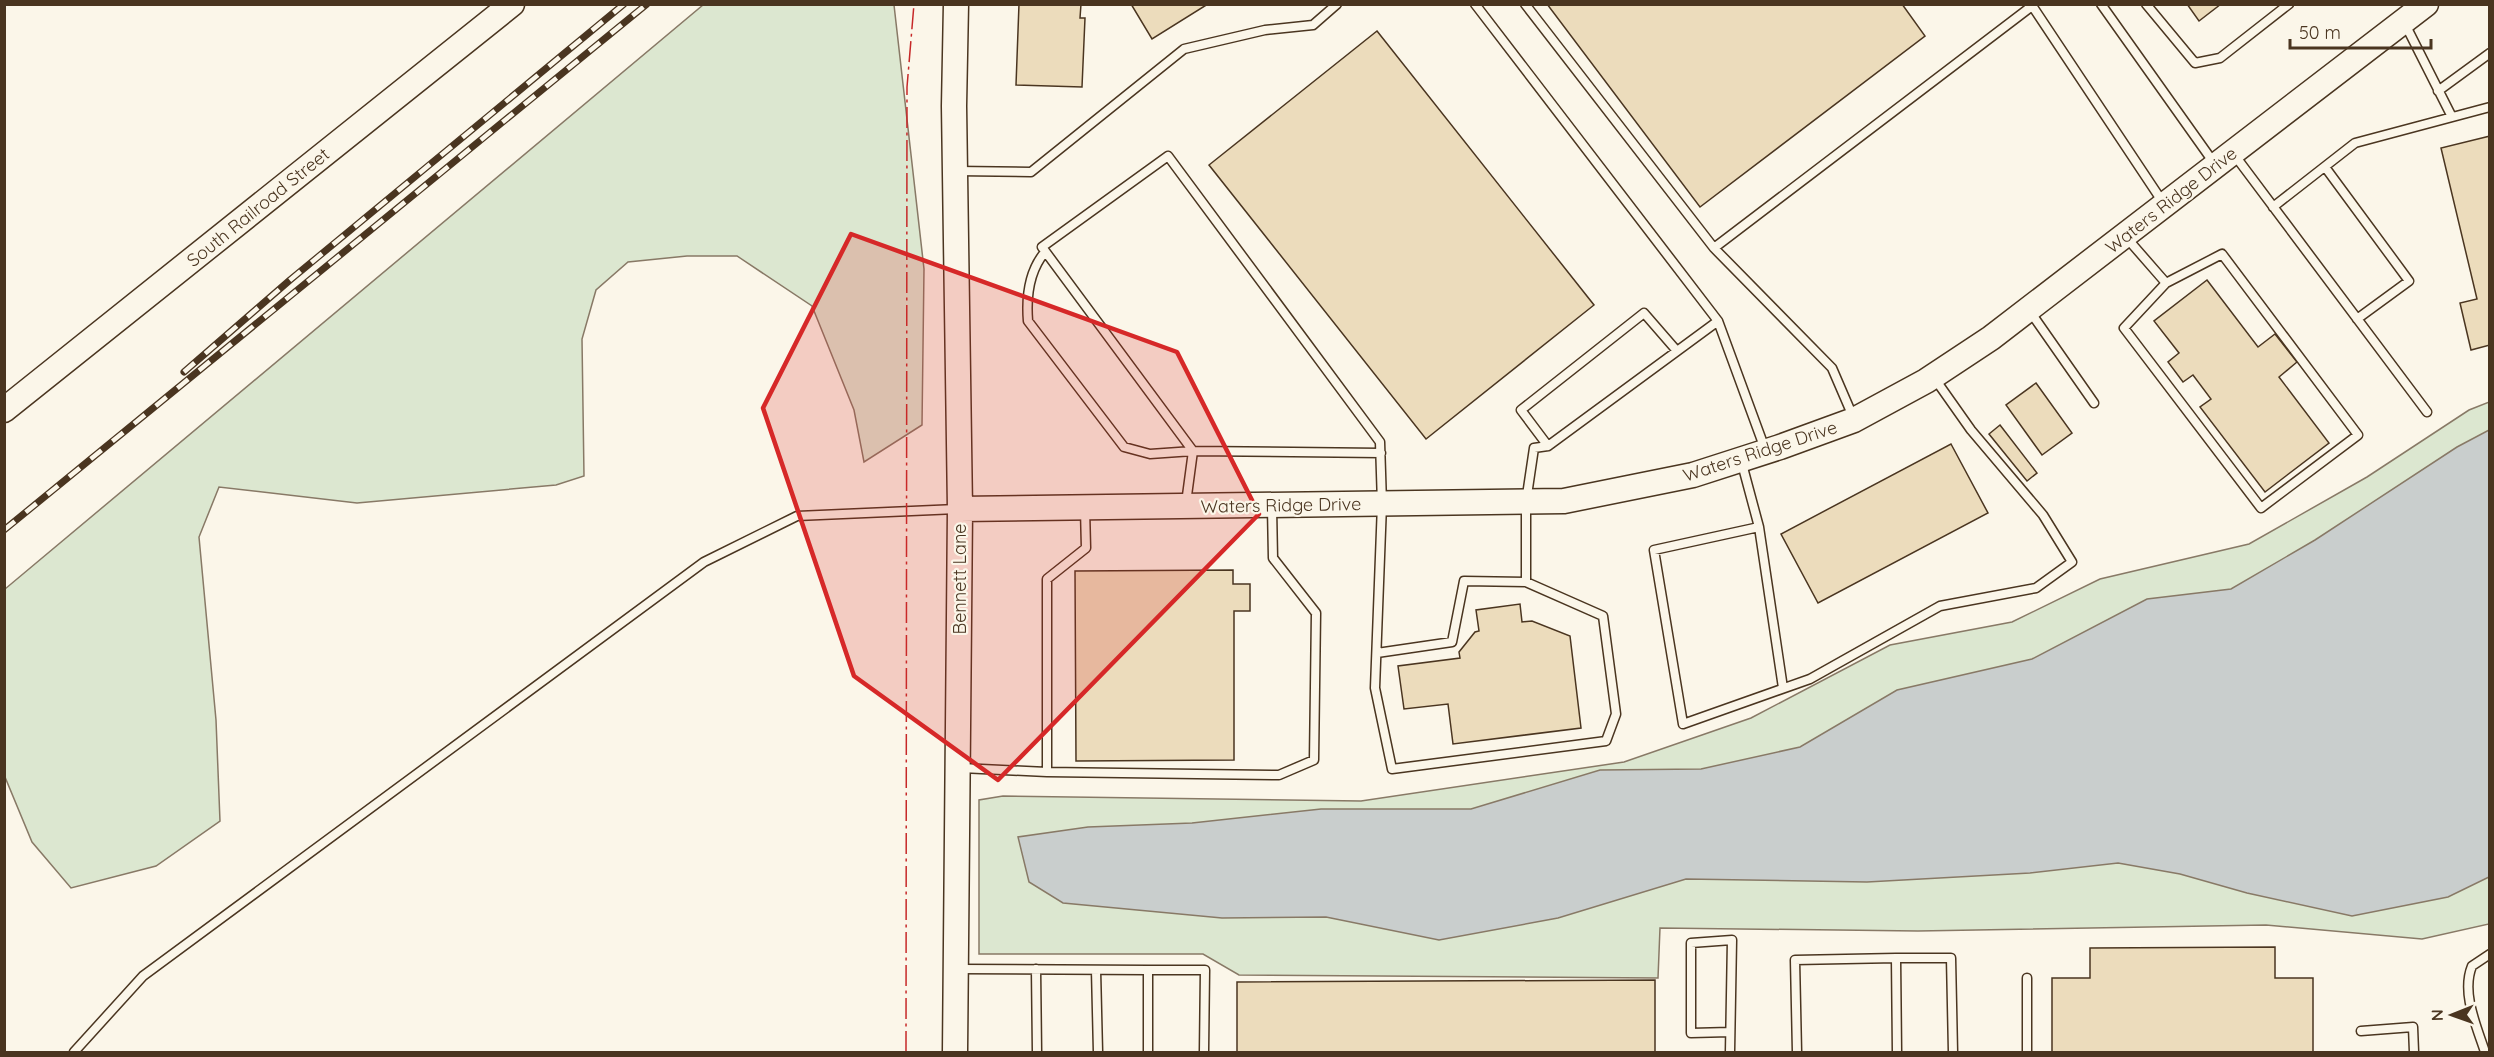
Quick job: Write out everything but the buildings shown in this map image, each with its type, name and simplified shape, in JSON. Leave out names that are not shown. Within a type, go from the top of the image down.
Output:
[{"type":"street","name":"South Railroad Street","points":[[4,410],[512,4]]},
{"type":"street","name":"Bennett Lane","points":[[940,4],[954,106]]},
{"type":"street","name":"Bennett Lane","points":[[955,1053],[960,509],[954,106],[956,4]]},
{"type":"street","name":"Waters Ridge Drive","points":[[960,509],[1564,501],[1693,475],[1766,452],[1854,420],[1934,376],[2029,310],[2426,4]]},
{"type":"lane","points":[[955,171],[1031,172],[1184,49],[1265,30],[1313,25],[1337,4]]},
{"type":"lane","points":[[1475,4],[1718,321],[1766,452]]},
{"type":"lane","points":[[1525,4],[1714,248],[1832,369],[1854,420]]},
{"type":"lane","points":[[2146,4],[2195,63],[2220,58],[2289,4]]},
{"type":"lane","points":[[1714,248],[2031,5],[2164,205]]},
{"type":"lane","points":[[2103,5],[2224,159],[2273,207],[2427,412]]},
{"type":"lane","points":[[2404,21],[2452,117]]},
{"type":"lane","points":[[2438,91],[2490,53]]},
{"type":"lane","points":[[2273,207],[2355,143],[2490,108]]},
{"type":"lane","points":[[1186,506],[1193,451],[1042,247],[1168,156],[1380,442],[1382,504],[1377,653],[1376,688],[1392,769],[1606,741],[1616,714],[1603,616],[1526,582],[1464,581],[1452,642],[1377,653]]},
{"type":"lane","points":[[2325,167],[2409,281],[2358,319]]},
{"type":"lane","points":[[2124,236],[2166,283]]},
{"type":"lane","points":[[1045,252],[1034,265],[1027,303],[1028,321],[1124,447],[1150,454],[1193,451],[1381,453]]},
{"type":"lane","points":[[2222,254],[2358,435],[2261,508],[2124,328],[2166,283],[2222,254]]},
{"type":"lane","points":[[2029,310],[2094,403]]},
{"type":"lane","points":[[1548,446],[1521,410],[1644,313],[1677,351]]},
{"type":"lane","points":[[1526,582],[1526,502],[1534,448],[1548,446],[1718,321]]},
{"type":"lane","points":[[1759,527],[1654,550],[1683,724],[1810,679],[1940,606],[2036,588],[2072,562],[2043,515],[1971,430],[1934,376]]},
{"type":"lane","points":[[1741,460],[1759,527],[1783,688]]},
{"type":"lane","points":[[958,768],[1047,772],[1279,775],[1314,760],[1316,613],[1273,558],[1272,505]]},
{"type":"lane","points":[[1047,772],[1047,579],[1086,548],[1085,507]]},
{"type":"lane","points":[[74,1053],[143,976],[704,562],[797,516],[960,509]]},
{"type":"lane","points":[[1730,1032],[1691,1033],[1691,942],[1731,940],[1730,1053]]},
{"type":"lane","points":[[2485,1053],[2471,1003],[2468,981],[2472,966],[2490,954]]},
{"type":"lane","points":[[1797,1053],[1796,960],[1951,957],[1953,1053]]},
{"type":"lane","points":[[1896,958],[1898,1053]]},
{"type":"lane","points":[[956,969],[1205,970],[1204,1053]]},
{"type":"lane","points":[[1036,969],[1037,1053]]},
{"type":"lane","points":[[1096,970],[1098,1053]]},
{"type":"lane","points":[[1148,970],[1148,1053]]},
{"type":"lane","points":[[2027,978],[2027,1053]]},
{"type":"lane","points":[[2361,1031],[2413,1027],[2414,1053]]},
{"type":"highlighted area","points":[[851,234],[1177,352],[1259,514],[998,780],[854,676],[763,408]]},
{"type":"green space","points":[[703,5],[894,5],[924,269],[922,425],[864,462],[854,410],[812,306],[737,256],[687,256],[628,262],[596,290],[582,339],[584,476],[556,485],[357,503],[219,487],[199,537],[216,720],[220,821],[156,866],[71,888],[32,842],[5,777],[5,589]]},
{"type":"green space","points":[[2489,402],[2489,924],[2422,939],[2266,925],[1918,931],[1660,928],[1658,978],[1239,975],[1203,954],[979,954],[979,800],[1003,796],[1361,801],[1624,762],[1751,718],[1890,645],[2012,622],[2100,579],[2249,544],[2367,477],[2469,410]]},
{"type":"shaded area","points":[[2489,430],[2489,877],[2448,897],[2352,916],[2247,893],[2180,874],[2118,863],[2030,873],[1867,882],[1686,879],[1558,918],[1439,940],[1326,917],[1222,918],[1063,903],[1029,882],[1018,837],[1088,827],[1192,823],[1321,809],[1471,809],[1600,770],[1701,769],[1800,747],[1897,690],[2032,659],[2147,599],[2231,589],[2315,540],[2457,447]]},
{"type":"railway","points":[[184,372],[290,280],[624,4]]},
{"type":"railway","points":[[4,530],[647,4]]},
{"type":"power","points":[[906,1052],[907,87],[914,4]]}]
